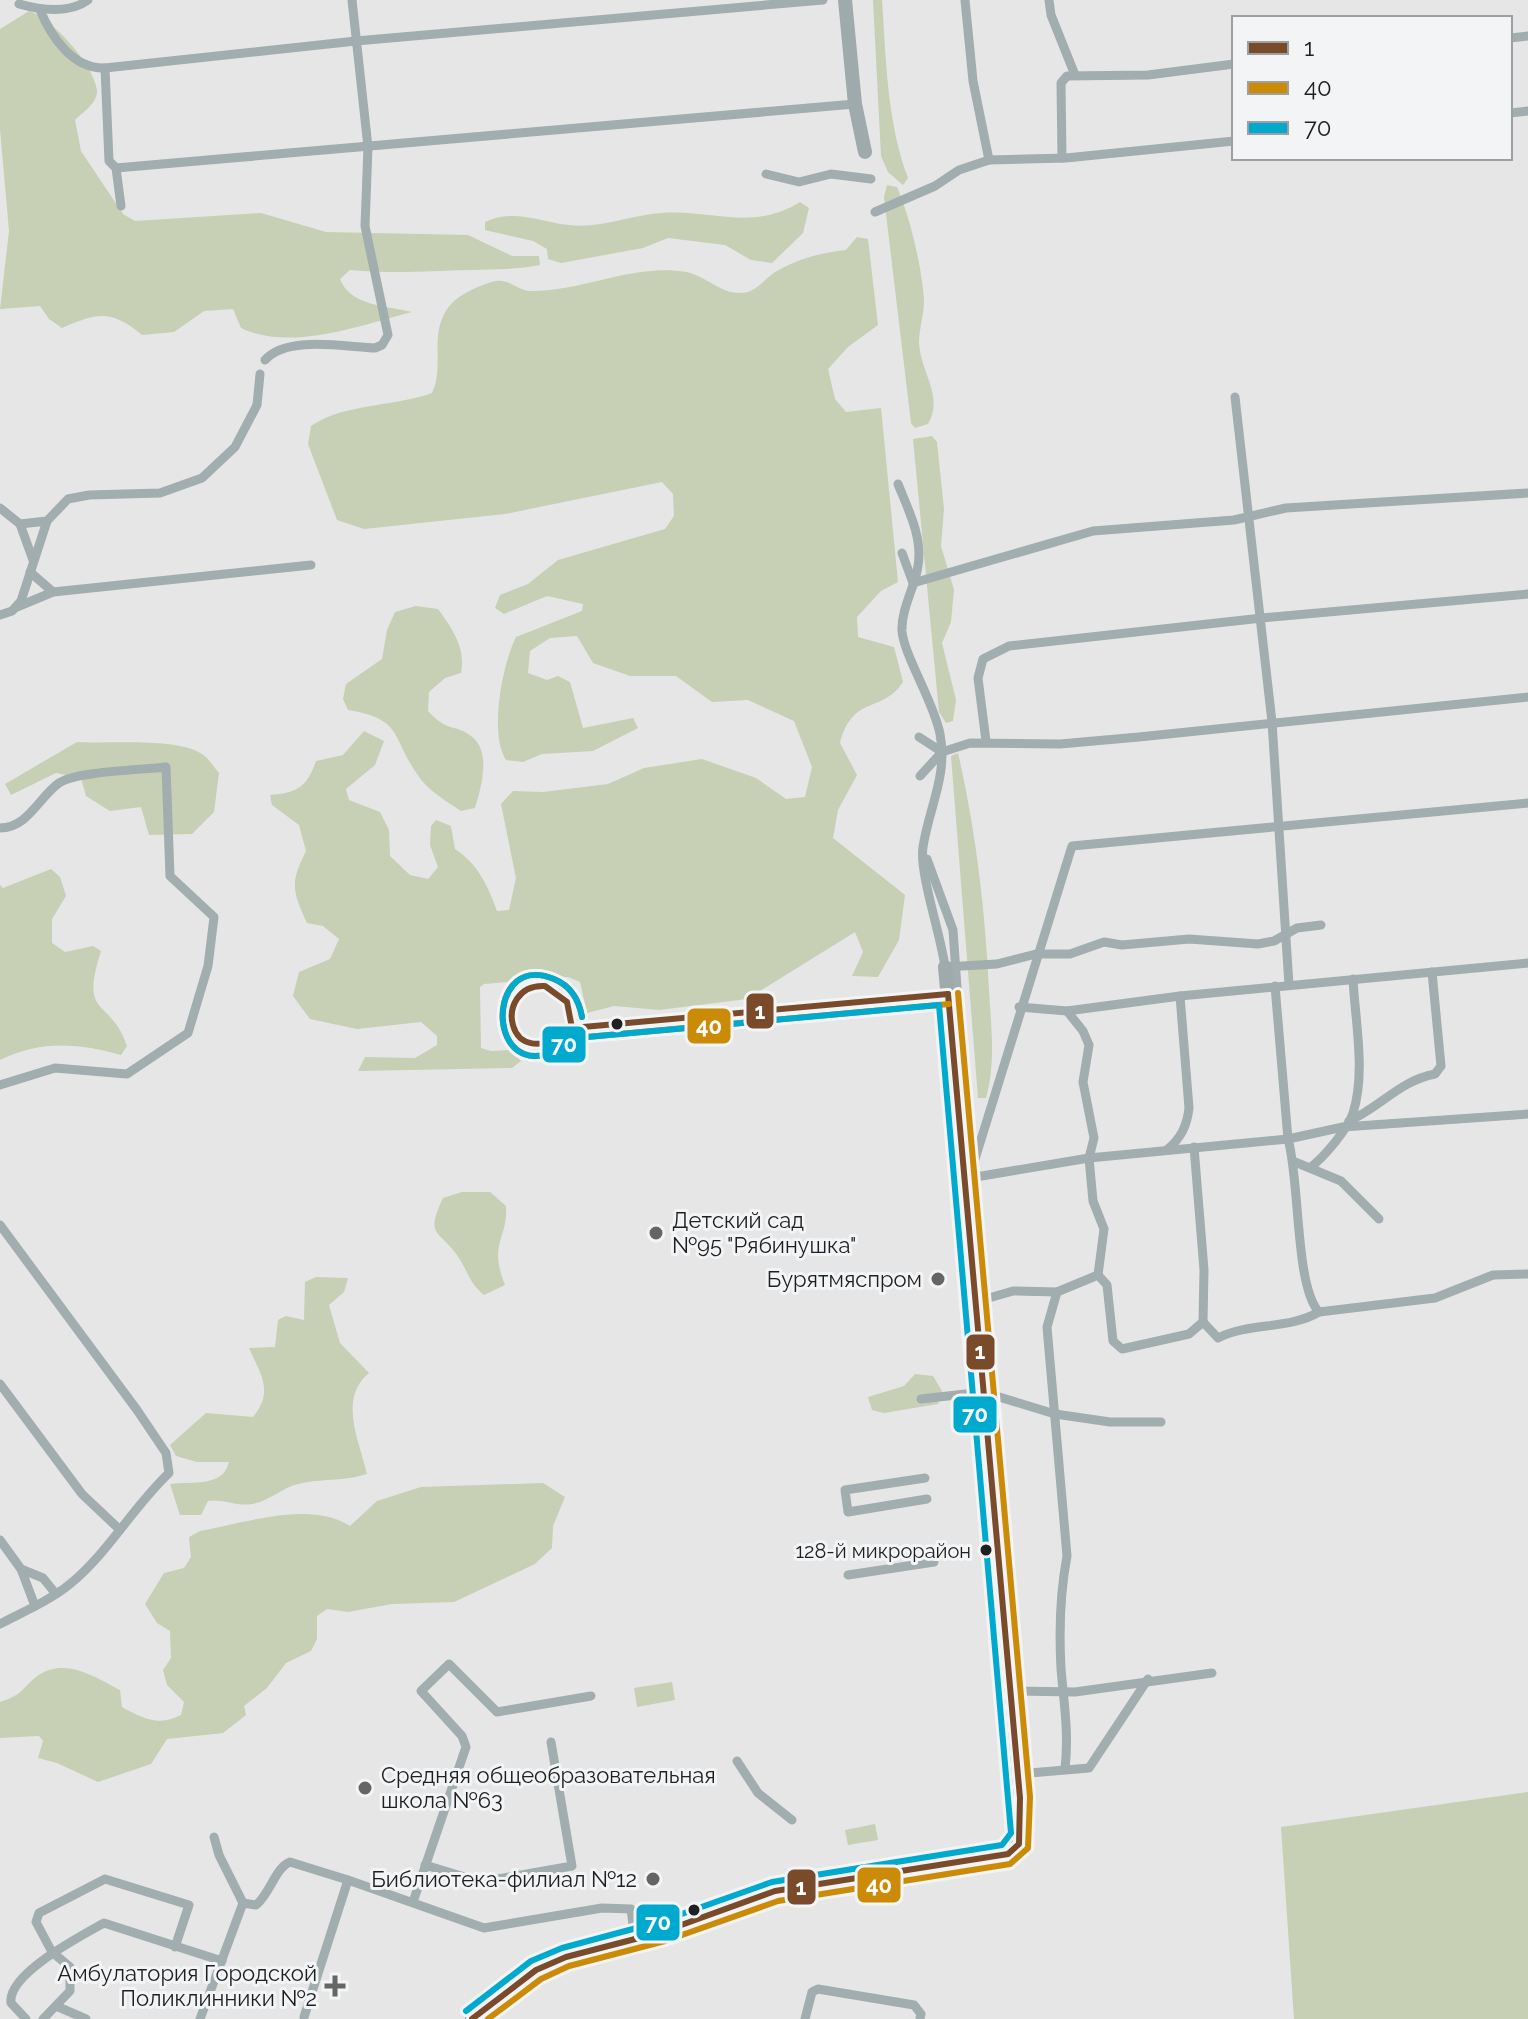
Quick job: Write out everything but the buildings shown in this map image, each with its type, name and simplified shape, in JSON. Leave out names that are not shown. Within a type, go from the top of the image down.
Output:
[{"type":"street","points":[[26,0],[19,4],[40,10],[81,6],[88,0]]},
{"type":"street","points":[[265,360],[279,349],[375,348],[386,341],[388,323],[365,226],[368,147],[352,0]]},
{"type":"street","points":[[40,10],[48,28],[66,50],[93,68],[105,68],[356,41],[823,0]]},
{"type":"street","points":[[845,0],[855,104],[865,152]]},
{"type":"street","points":[[965,0],[973,81],[989,160]]},
{"type":"street","points":[[1049,0],[1051,15],[1075,75]]},
{"type":"street","points":[[1062,158],[1061,83],[1067,76],[1148,75],[1232,64]]},
{"type":"street","points":[[105,68],[109,161],[116,168],[121,206]]},
{"type":"street","points":[[116,168],[855,104]]},
{"type":"street","points":[[875,212],[935,186],[959,170],[989,160],[1062,158],[1232,141]]},
{"type":"street","points":[[766,174],[799,182],[831,174],[871,179]]},
{"type":"street","points":[[17,607],[47,521],[68,499],[89,495],[160,493],[202,478],[235,447],[257,405],[260,374]]},
{"type":"street","points":[[1235,397],[1272,722],[1289,985]]},
{"type":"street","points":[[898,484],[915,525],[919,564],[902,634],[932,703],[942,752],[943,769],[923,848],[925,874],[951,966],[961,1045]]},
{"type":"street","points":[[913,583],[1093,531],[1249,518],[1286,508],[1528,493]]},
{"type":"street","points":[[0,508],[20,524],[30,545],[32,568],[44,588],[53,592]]},
{"type":"street","points":[[20,524],[47,521]]},
{"type":"street","points":[[902,553],[913,583]]},
{"type":"street","points":[[0,615],[53,592],[311,565]]},
{"type":"street","points":[[986,741],[978,678],[983,659],[1009,646],[1262,618],[1528,594]]},
{"type":"street","points":[[920,776],[942,752],[986,741],[1060,744],[1528,697]]},
{"type":"street","points":[[919,737],[942,752]]},
{"type":"street","points":[[0,828],[8,828],[26,817],[60,782],[166,767],[170,876],[214,917],[208,966],[188,1033],[127,1074],[55,1068],[0,1085]]},
{"type":"street","points":[[964,1179],[975,1159],[1019,1007],[1072,846],[1528,803]]},
{"type":"street","points":[[951,966],[997,964],[1036,954],[1070,954],[1104,942],[1122,945],[1189,939],[1258,944],[1285,936],[1297,928],[1321,925]]},
{"type":"street","points":[[1019,1007],[1067,1011],[1275,986],[1528,963]]},
{"type":"street","points":[[472,2019],[536,1970],[566,1957],[635,1940],[762,1895],[835,1879],[1008,1854],[1021,1836],[1011,1691],[948,994],[951,966]]},
{"type":"street","points":[[1346,1124],[1370,1112],[1413,1078],[1435,1074],[1441,1066],[1432,972]]},
{"type":"street","points":[[1311,1167],[1325,1156],[1353,1113],[1357,1069],[1353,979]]},
{"type":"street","points":[[1275,986],[1288,1139],[1295,1162],[1307,1291],[1319,1312]]},
{"type":"street","points":[[572,1028],[571,1012],[564,996],[549,987],[531,987],[517,997],[510,1013],[512,1030],[524,1043],[541,1048],[558,1043],[572,1028],[948,994]]},
{"type":"street","points":[[1167,1150],[1178,1141],[1188,1122],[1180,996]]},
{"type":"street","points":[[1067,1011],[1076,1019],[1089,1045],[1083,1082],[1094,1138],[1089,1158],[1093,1201],[1104,1229],[1098,1275],[1107,1285],[1113,1341],[1122,1349],[1189,1334],[1203,1322]]},
{"type":"street","points":[[964,1179],[1089,1158],[1288,1139],[1346,1124],[1528,1114]]},
{"type":"street","points":[[1194,1147],[1204,1270],[1203,1322],[1218,1338],[1244,1328],[1307,1319],[1319,1312],[1435,1298],[1493,1275],[1528,1274]]},
{"type":"street","points":[[1295,1162],[1341,1181],[1379,1219]]},
{"type":"street","points":[[0,1225],[137,1410],[166,1453],[169,1473],[81,1574],[56,1594],[0,1624]]},
{"type":"street","points":[[975,1302],[1013,1291],[1057,1292],[1098,1275]]},
{"type":"street","points":[[1057,1292],[1047,1327],[1067,1556],[1062,1582],[1061,1670],[1068,1741],[1065,1769]]},
{"type":"street","points":[[0,1384],[82,1494],[119,1529]]},
{"type":"street","points":[[921,1399],[983,1392],[1055,1414],[1110,1422],[1161,1422]]},
{"type":"street","points":[[925,1478],[845,1490],[848,1512],[927,1499]]},
{"type":"street","points":[[0,1540],[21,1569],[35,1606]]},
{"type":"street","points":[[848,1575],[934,1562]]},
{"type":"street","points":[[21,1569],[43,1578],[56,1594]]},
{"type":"street","points":[[413,1902],[466,1747],[462,1736],[421,1691],[449,1664],[497,1712],[591,1696]]},
{"type":"street","points":[[1011,1691],[1065,1692],[1212,1673]]},
{"type":"street","points":[[1018,1774],[1089,1768],[1148,1679]]},
{"type":"street","points":[[425,1865],[481,1882],[572,1866],[551,1742]]},
{"type":"street","points":[[737,1761],[758,1793],[792,1820]]},
{"type":"street","points":[[200,2019],[243,1903],[226,1872],[214,1837]]},
{"type":"street","points":[[243,1903],[256,1905],[263,1899],[287,1863],[348,1880],[484,1928],[602,1908],[631,1909],[635,1940]]},
{"type":"street","points":[[43,2019],[70,1991],[70,1967],[52,1952],[36,1922],[39,1913],[105,1879],[189,1905],[175,1947]]},
{"type":"street","points":[[304,2017],[348,1880]]},
{"type":"street","points":[[26,2019],[11,2003],[12,1990],[52,1952],[104,1923],[222,1961]]},
{"type":"street","points":[[805,2019],[812,1992],[818,1989],[914,2005],[921,2014],[920,2019]]},
{"type":"street","points":[[56,2006],[86,2019]]},
{"type":"green space","points":[[873,0],[882,0],[892,113],[908,178],[903,185],[888,172],[881,156]]},
{"type":"green space","points":[[29,11],[60,32],[88,68],[97,95],[75,120],[81,151],[123,214],[135,221],[261,213],[326,232],[468,235],[512,256],[539,256],[540,265],[410,272],[350,270],[340,279],[352,295],[370,303],[412,312],[303,337],[260,335],[241,328],[233,309],[204,311],[174,332],[142,335],[112,317],[85,319],[62,328],[49,319],[40,306],[0,309],[9,231],[0,129],[0,29]]},
{"type":"green space","points":[[887,185],[897,187],[902,199],[915,243],[923,287],[919,343],[934,404],[928,424],[915,428],[911,423],[884,197]]},
{"type":"green space","points":[[800,202],[809,208],[803,233],[772,263],[751,260],[725,245],[668,238],[643,248],[561,263],[548,259],[547,249],[533,241],[485,230],[485,222],[506,216],[580,226],[661,213],[748,218],[782,211]]},
{"type":"green space","points":[[857,237],[868,239],[878,325],[848,347],[828,369],[835,399],[846,412],[881,408],[898,582],[881,591],[857,617],[858,637],[894,647],[903,682],[895,692],[852,717],[846,728],[840,743],[857,775],[838,810],[833,838],[905,895],[899,940],[878,977],[852,976],[863,952],[855,932],[747,999],[659,1010],[614,1006],[587,1013],[580,982],[568,977],[484,984],[480,987],[481,1048],[512,1050],[521,1061],[512,1068],[358,1071],[365,1057],[415,1058],[437,1045],[437,1036],[421,1022],[357,1029],[310,1019],[293,996],[299,972],[330,959],[339,939],[323,926],[307,923],[295,887],[297,871],[306,851],[299,825],[272,805],[270,795],[300,787],[309,777],[316,761],[343,755],[364,731],[384,741],[375,765],[346,789],[349,800],[380,812],[389,830],[390,856],[410,875],[428,879],[438,867],[430,845],[431,826],[436,820],[451,826],[455,849],[481,876],[497,911],[509,910],[516,878],[501,804],[513,791],[543,792],[608,784],[644,768],[702,759],[756,778],[786,799],[805,797],[812,767],[794,721],[748,700],[712,702],[676,676],[630,676],[593,663],[577,636],[550,638],[530,651],[528,673],[547,680],[558,676],[570,682],[583,728],[633,718],[638,728],[593,751],[542,754],[523,762],[506,760],[498,734],[499,699],[506,664],[516,637],[582,611],[583,604],[547,596],[504,614],[495,608],[500,595],[528,584],[558,560],[665,529],[674,516],[673,494],[662,482],[505,514],[364,529],[337,520],[308,444],[311,426],[339,413],[432,393],[436,382],[438,335],[445,313],[457,299],[485,284],[501,281],[530,291],[549,290],[627,274],[666,270],[694,274],[731,292],[748,292],[794,263],[846,250]]},
{"type":"green space","points":[[932,436],[937,442],[944,509],[941,546],[954,590],[951,622],[942,643],[956,700],[953,721],[946,723],[939,712],[913,439]]},
{"type":"green space","points":[[416,606],[438,609],[460,647],[461,673],[445,678],[429,692],[428,711],[446,725],[466,732],[481,751],[483,770],[475,808],[461,811],[432,790],[421,780],[387,724],[378,718],[348,710],[343,699],[346,684],[382,659],[387,630],[395,612]]},
{"type":"green space","points":[[77,742],[160,743],[202,754],[219,773],[214,812],[192,834],[149,835],[141,807],[110,811],[86,796],[81,778],[56,773],[11,795],[5,784]]},
{"type":"green space","points":[[958,753],[975,841],[985,930],[992,1044],[986,1098],[978,1098],[951,756]]},
{"type":"green space","points":[[51,869],[60,877],[66,896],[52,919],[52,943],[65,952],[93,946],[101,951],[93,988],[99,1006],[120,1030],[127,1046],[121,1055],[75,1046],[45,1046],[0,1060],[0,885],[3,888]]},
{"type":"green space","points":[[462,1192],[490,1192],[506,1206],[498,1250],[505,1285],[484,1295],[475,1287],[459,1258],[435,1227],[443,1198]]},
{"type":"green space","points":[[316,1277],[348,1278],[344,1292],[329,1305],[340,1343],[369,1373],[354,1395],[353,1407],[353,1420],[367,1474],[298,1484],[252,1504],[208,1501],[201,1515],[180,1515],[170,1484],[213,1480],[226,1470],[229,1462],[197,1462],[176,1456],[170,1445],[206,1413],[253,1417],[264,1391],[261,1375],[249,1348],[275,1347],[278,1320],[286,1316],[304,1320],[305,1282]]},
{"type":"green space","points":[[915,1374],[933,1376],[942,1391],[938,1404],[884,1413],[872,1410],[868,1397],[904,1386]]},
{"type":"green space","points":[[543,1483],[565,1497],[553,1526],[552,1548],[535,1564],[454,1602],[392,1604],[348,1612],[327,1609],[317,1616],[317,1639],[311,1651],[286,1663],[267,1688],[244,1706],[246,1715],[223,1733],[167,1739],[151,1764],[98,1782],[57,1763],[38,1758],[43,1741],[39,1736],[0,1738],[0,1702],[18,1694],[46,1671],[57,1668],[78,1670],[120,1690],[122,1707],[143,1718],[157,1721],[181,1715],[184,1702],[167,1685],[163,1670],[171,1658],[170,1631],[157,1623],[145,1604],[164,1573],[184,1568],[191,1557],[189,1537],[200,1531],[297,1514],[334,1518],[350,1526],[377,1501],[421,1487]]},
{"type":"green space","points":[[672,1682],[675,1700],[637,1707],[634,1688]]},
{"type":"green space","points":[[1528,1792],[1528,2019],[1294,2019],[1281,1827]]},
{"type":"green space","points":[[875,1824],[878,1840],[848,1845],[845,1830]]},
{"type":"transit line","name":"40","points":[[582,1017],[570,990],[554,979],[530,976],[513,985],[504,1003],[503,1023],[510,1042],[524,1054],[546,1054],[576,1038],[949,1004]]},
{"type":"transit line","name":"70","points":[[466,2011],[531,1961],[562,1948],[659,1922],[772,1882],[1002,1845],[1011,1833],[939,1005],[576,1038],[546,1054],[524,1054],[510,1042],[503,1023],[504,1003],[513,985],[530,976],[554,979],[570,990],[582,1017]]},
{"type":"transit line","name":"1","points":[[545,986],[567,1002],[572,1028],[549,1041],[532,1043],[520,1037],[513,1026],[512,1012],[517,999],[528,989],[545,986]]},
{"type":"transit line","name":"40","points":[[488,2019],[541,1979],[569,1966],[665,1941],[778,1901],[1010,1864],[1028,1848],[1030,1797],[958,993]]},
{"type":"transit line","name":"1","points":[[572,1028],[948,994]]},
{"type":"transit line","name":"1","points":[[472,2019],[536,1970],[566,1957],[662,1932],[775,1891],[1008,1854],[1019,1844],[1020,1798],[948,994]]},
{"type":"place","name":"Детский сад №95 \"Рябинушка\"","points":[[656,1233]]},
{"type":"place","name":"Бурятмяспром","points":[[938,1279]]},
{"type":"place","name":"128-й микрорайон","points":[[986,1550]]},
{"type":"place","name":"Средняя общеобразовательная школа №63","points":[[365,1788]]},
{"type":"place","name":"Библиотека-филиал №12","points":[[653,1879]]},
{"type":"place","name":"Амбулатория Городской Поликлинники №2","points":[[335,1986]]}]
